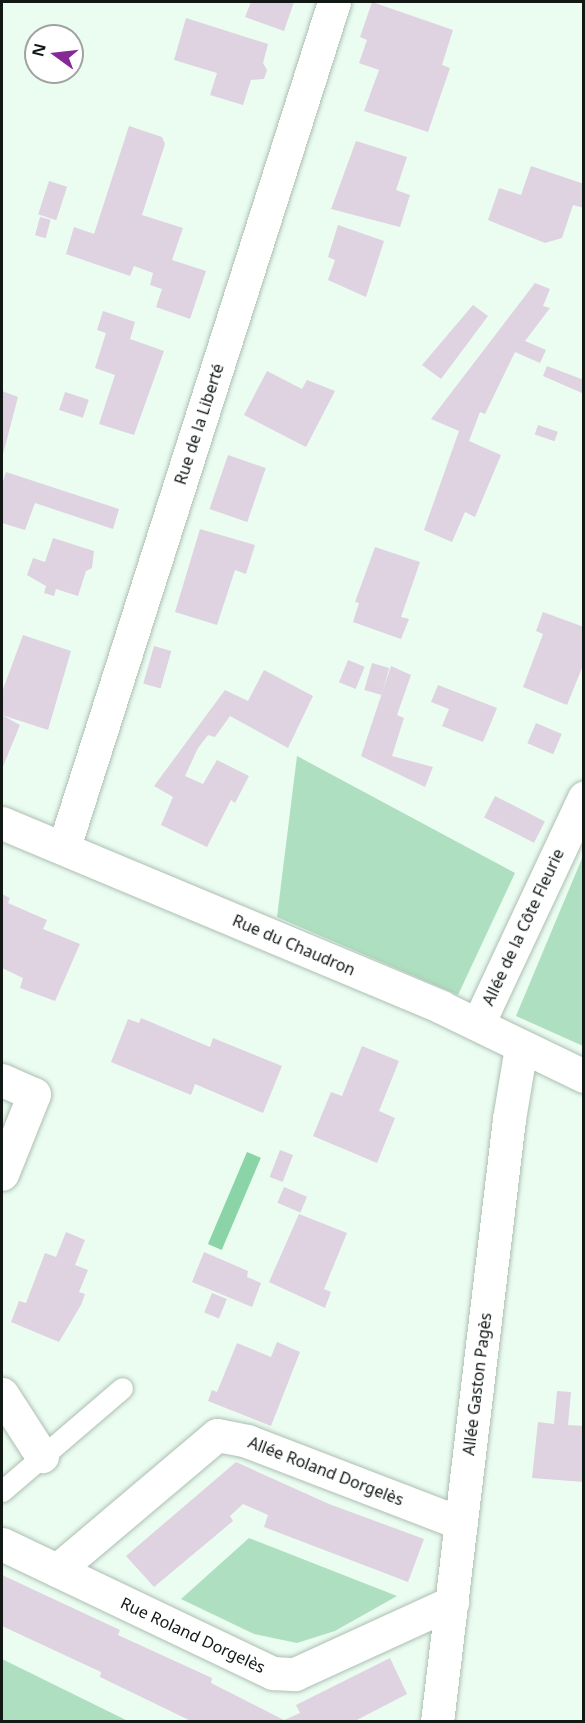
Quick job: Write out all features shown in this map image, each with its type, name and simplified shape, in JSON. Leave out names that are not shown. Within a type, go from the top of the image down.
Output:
[{"type":"street","name":"Rue de la Liberté","points":[[64,847],[334,2]]},
{"type":"street","name":"Allée de la Côte Fleurie","points":[[478,1024],[584,798]]},
{"type":"street","name":"Rue du Chaudron","points":[[2,823],[64,847],[478,1024],[584,1076]]},
{"type":"street","name":"Allée Gaston Pagès","points":[[437,1722],[521,1047]]},
{"type":"street","points":[[2,1080],[34,1094],[2,1174]]},
{"type":"street","points":[[2,1394],[42,1456]]},
{"type":"street","name":"Allée Roland Dorgelès","points":[[57,1570],[217,1435],[247,1441],[461,1523]]},
{"type":"street","name":"Rue Roland Dorgelès","points":[[2,1544],[273,1673],[295,1674],[452,1602]]},
{"type":"lane","points":[[2,1491],[122,1388]]},
{"type":"shaded area","points":[[297,756],[515,873],[458,995],[277,917]]},
{"type":"shaded area","points":[[583,856],[583,1046],[516,1016]]},
{"type":"shaded area","points":[[247,1152],[261,1158],[222,1250],[208,1244]]},
{"type":"shaded area","points":[[249,1538],[397,1596],[335,1631],[297,1643],[254,1634],[181,1599]]},
{"type":"shaded area","points":[[2,1659],[128,1721],[2,1721]]},
{"type":"building","points":[[251,2],[294,2],[284,31],[245,17]]},
{"type":"building","points":[[372,2],[453,30],[442,65],[450,68],[428,132],[364,111],[379,70],[359,63],[367,40],[360,37]]},
{"type":"building","points":[[186,18],[268,44],[263,63],[267,70],[264,79],[251,80],[243,105],[210,95],[217,73],[174,60]]},
{"type":"building","points":[[129,126],[162,137],[165,144],[142,215],[183,228],[172,260],[206,271],[190,319],[156,307],[162,289],[150,285],[153,273],[134,266],[130,276],[66,254],[74,227],[94,234]]},
{"type":"building","points":[[356,141],[407,157],[396,190],[410,195],[400,227],[331,209]]},
{"type":"building","points":[[531,166],[584,184],[584,208],[573,205],[562,238],[545,243],[488,220],[499,188],[521,195]]},
{"type":"building","points":[[49,181],[67,187],[56,220],[38,214]]},
{"type":"building","points":[[40,217],[51,220],[46,238],[35,235]]},
{"type":"building","points":[[338,225],[384,241],[366,297],[328,280],[335,260],[328,257]]},
{"type":"building","points":[[535,283],[550,289],[543,306],[550,308],[525,341],[546,350],[540,363],[515,352],[485,414],[480,412],[469,441],[501,455],[475,517],[465,512],[452,542],[424,530],[459,431],[431,419]]},
{"type":"building","points":[[473,305],[488,316],[441,379],[422,365]]},
{"type":"building","points":[[103,311],[135,322],[130,339],[164,351],[134,435],[99,424],[115,375],[95,368],[106,333],[97,330]]},
{"type":"building","points":[[547,366],[584,380],[584,400],[582,393],[543,376]]},
{"type":"building","points":[[267,371],[302,389],[307,380],[335,391],[306,447],[244,415]]},
{"type":"building","points":[[2,391],[18,397],[2,458]]},
{"type":"building","points":[[65,392],[89,400],[83,418],[59,410]]},
{"type":"building","points":[[538,425],[558,432],[555,441],[535,434]]},
{"type":"building","points":[[228,455],[266,468],[247,522],[209,509]]},
{"type":"building","points":[[6,472],[119,509],[113,529],[35,503],[25,530],[2,523],[2,484]]},
{"type":"building","points":[[200,529],[255,545],[246,574],[235,570],[217,625],[175,612]]},
{"type":"building","points":[[53,538],[94,551],[92,568],[86,571],[78,596],[56,589],[54,596],[44,593],[46,586],[27,575],[33,558],[45,562]]},
{"type":"building","points":[[375,547],[420,562],[401,617],[409,619],[401,639],[353,622],[359,603],[355,602]]},
{"type":"building","points":[[543,612],[584,627],[584,663],[567,705],[523,687],[543,634],[536,631]]},
{"type":"building","points":[[23,635],[71,651],[48,730],[2,715],[2,692]]},
{"type":"building","points":[[154,646],[171,651],[161,688],[143,683]]},
{"type":"building","points":[[348,660],[365,667],[356,689],[339,682]]},
{"type":"building","points":[[372,663],[389,668],[382,695],[364,690]]},
{"type":"building","points":[[391,666],[411,675],[397,715],[404,718],[392,756],[433,767],[425,787],[361,756]]},
{"type":"building","points":[[264,670],[313,696],[288,748],[230,716],[215,737],[208,735],[198,748],[185,776],[203,784],[217,760],[249,776],[235,803],[231,800],[207,847],[161,825],[173,797],[154,786],[225,690],[248,701]]},
{"type":"building","points":[[438,685],[497,708],[483,742],[442,726],[449,709],[431,702]]},
{"type":"building","points":[[2,715],[20,725],[2,769]]},
{"type":"building","points":[[536,723],[562,734],[553,754],[527,743]]},
{"type":"building","points":[[495,796],[545,821],[534,843],[484,817]]},
{"type":"building","points":[[2,894],[10,898],[8,903],[47,920],[43,929],[80,944],[55,1001],[20,988],[23,978],[2,968]]},
{"type":"building","points":[[141,1018],[210,1047],[213,1038],[282,1066],[263,1113],[195,1084],[191,1095],[111,1062],[128,1019],[139,1023]]},
{"type":"building","points":[[362,1046],[399,1061],[379,1111],[395,1118],[377,1163],[313,1136],[331,1092],[342,1096]]},
{"type":"building","points":[[280,1150],[293,1155],[283,1182],[270,1177]]},
{"type":"building","points":[[284,1187],[307,1197],[300,1212],[277,1203]]},
{"type":"building","points":[[299,1214],[347,1233],[324,1289],[331,1292],[325,1308],[269,1282]]},
{"type":"building","points":[[66,1232],[85,1240],[75,1265],[88,1270],[79,1292],[85,1294],[81,1305],[59,1342],[11,1322],[19,1301],[26,1303],[45,1253],[56,1257]]},
{"type":"building","points":[[204,1252],[248,1271],[247,1277],[261,1283],[252,1307],[192,1282]]},
{"type":"building","points":[[212,1293],[227,1299],[219,1318],[204,1312]]},
{"type":"building","points":[[277,1342],[300,1352],[271,1426],[208,1401],[212,1390],[217,1392],[237,1343],[271,1357]]},
{"type":"building","points":[[557,1391],[571,1392],[568,1425],[584,1426],[584,1482],[532,1478],[538,1422],[554,1424]]},
{"type":"building","points":[[236,1462],[329,1504],[424,1539],[408,1582],[264,1527],[268,1515],[243,1504],[230,1516],[233,1521],[154,1587],[126,1556]]},
{"type":"building","points":[[2,1575],[120,1630],[118,1635],[212,1678],[211,1683],[284,1720],[300,1713],[296,1705],[390,1658],[407,1694],[353,1722],[193,1722],[100,1677],[101,1672],[2,1626]]}]
